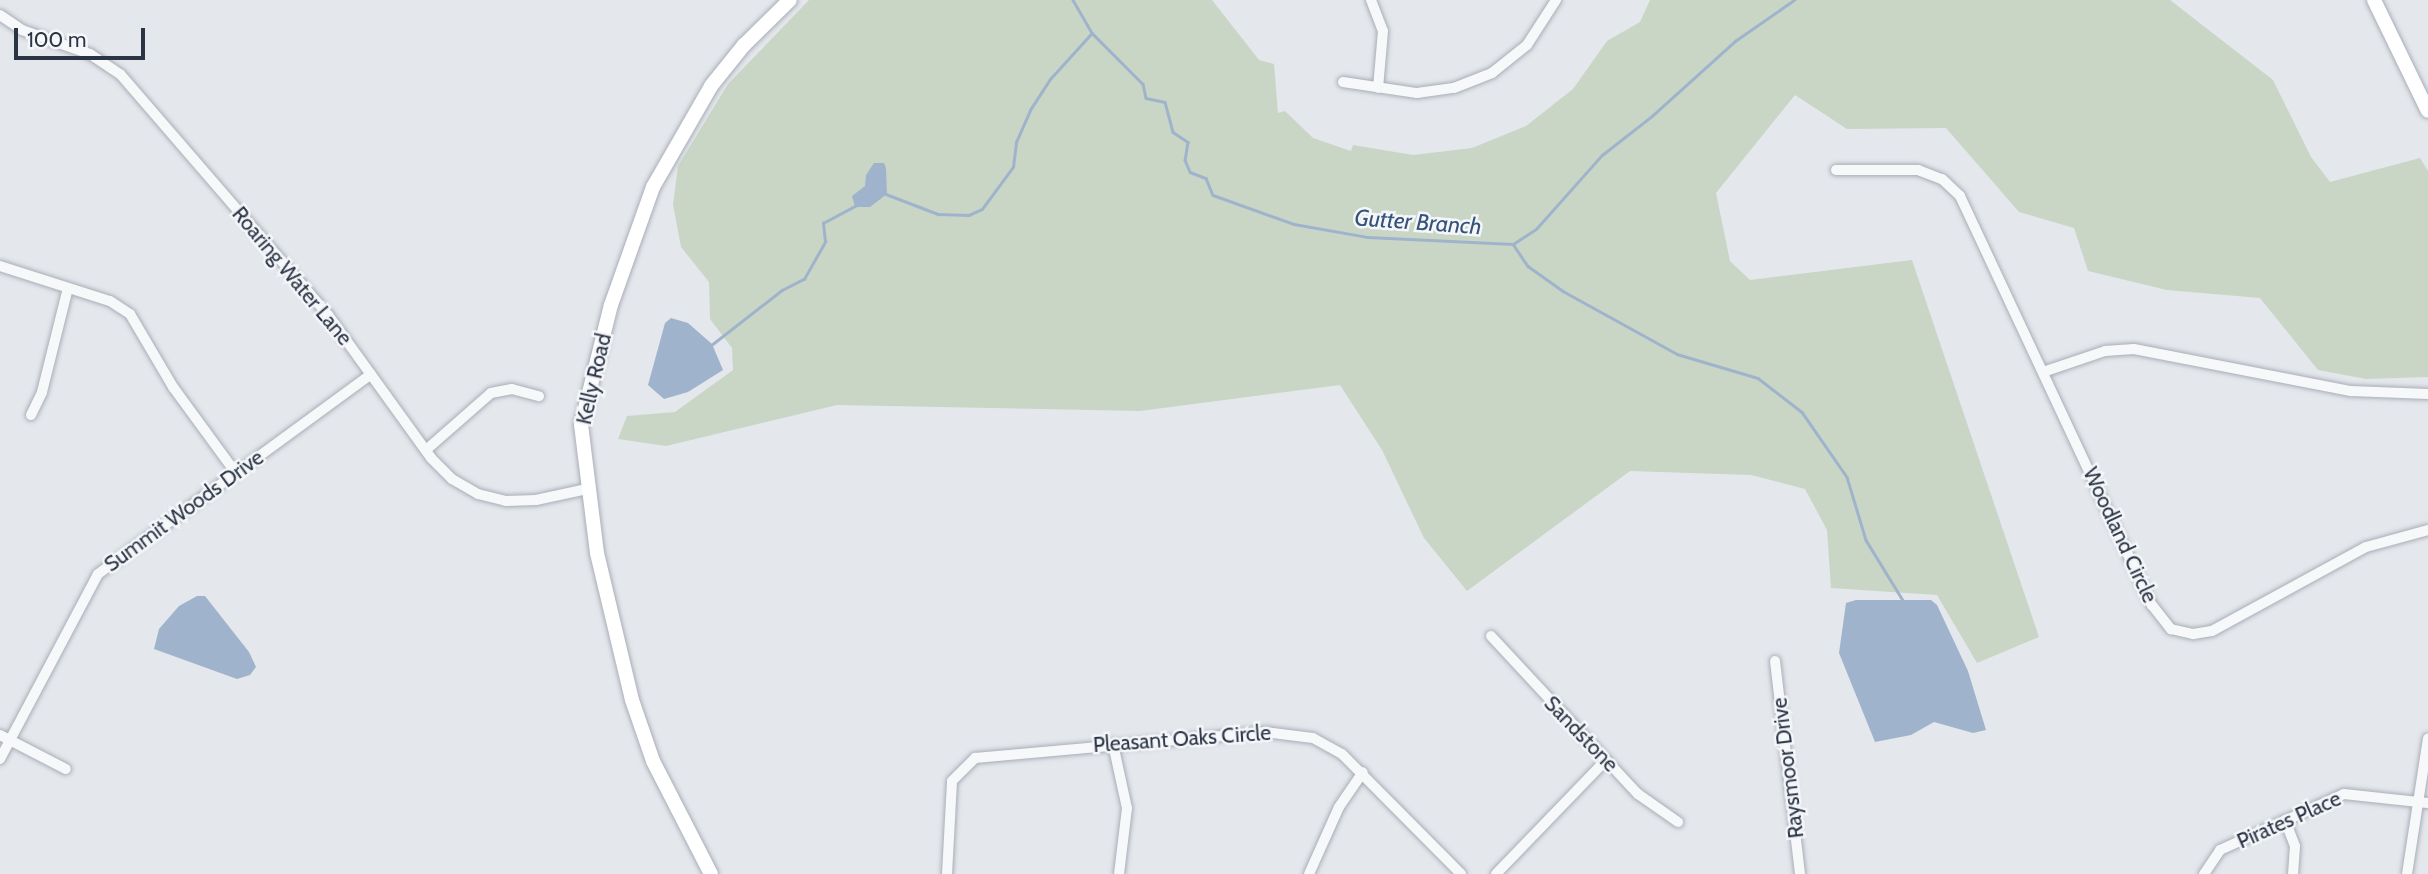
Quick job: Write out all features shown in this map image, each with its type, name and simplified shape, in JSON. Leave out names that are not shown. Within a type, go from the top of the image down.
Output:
[{"type":"street","name":"Kelly Road","points":[[710,874],[642,732],[603,580],[587,489],[583,410],[641,215],[711,86],[744,45],[790,0]]},
{"type":"street","points":[[1371,0],[1383,31],[1378,88]]},
{"type":"street","points":[[1343,82],[1418,93],[1454,88],[1492,72],[1527,45],[1556,0]]},
{"type":"street","points":[[2376,3],[2428,111]]},
{"type":"street","name":"Roaring Water Lane","points":[[0,15],[22,30],[90,54],[121,75],[328,314],[426,450],[460,485],[496,499],[526,501],[587,489]]},
{"type":"street","name":"Woodland Circle","points":[[1836,170],[1918,170],[1951,186],[1971,212],[2152,605],[2164,624],[2178,632],[2212,631],[2366,547],[2428,530]]},
{"type":"street","points":[[0,266],[110,301],[135,320],[173,387],[236,473]]},
{"type":"street","points":[[31,415],[42,392],[68,288]]},
{"type":"street","points":[[2046,371],[2105,351],[2134,349],[2361,393],[2428,394]]},
{"type":"street","name":"Summit Woods Drive","points":[[0,759],[5,738],[94,578],[371,374]]},
{"type":"street","points":[[426,450],[491,393],[519,390],[539,396]]},
{"type":"street","name":"Sandstone","points":[[1491,636],[1605,760],[1653,807],[1678,822]]},
{"type":"street","name":"Raysmoor Drive","points":[[1775,661],[1801,874]]},
{"type":"street","name":"Pleasant Oaks Circle","points":[[947,874],[952,781],[968,762],[1014,752],[1286,733],[1328,745],[1363,772],[1461,874]]},
{"type":"street","points":[[5,738],[66,769]]},
{"type":"street","points":[[2407,874],[2416,802],[2428,739]]},
{"type":"street","points":[[1113,744],[1127,808],[1119,874]]},
{"type":"street","points":[[1496,874],[1605,760]]},
{"type":"street","points":[[1309,874],[1331,823],[1363,772]]},
{"type":"street","name":"Pirates Place","points":[[2204,874],[2220,850],[2344,794],[2428,803]]},
{"type":"street","points":[[2284,820],[2295,846],[2294,874]]},
{"type":"green space","points":[[809,0],[1212,0],[1259,60],[1274,64],[1278,113],[1285,111],[1313,138],[1351,151],[1353,145],[1413,155],[1472,148],[1526,126],[1573,89],[1607,41],[1640,22],[1650,0],[2170,0],[2273,80],[2311,157],[2330,182],[2420,158],[2428,171],[2428,377],[2366,379],[2318,370],[2260,298],[2167,290],[2088,271],[2074,228],[2019,212],[1946,128],[1847,129],[1795,95],[1716,193],[1730,261],[1750,280],[1912,260],[2039,637],[1977,663],[1937,595],[1831,588],[1827,530],[1805,489],[1751,475],[1630,471],[1467,591],[1424,538],[1382,450],[1340,385],[1140,411],[837,405],[666,446],[618,439],[627,416],[675,412],[733,370],[732,348],[710,319],[709,282],[681,247],[673,205],[678,166],[728,84]]},
{"type":"water","points":[[874,163],[884,163],[887,194],[870,207],[855,207],[852,196],[865,186],[866,175]]},
{"type":"water","points":[[671,318],[688,323],[712,344],[723,370],[688,392],[664,399],[648,385],[665,323]]},
{"type":"water","points":[[197,596],[205,596],[249,652],[256,667],[250,675],[237,679],[154,649],[159,629],[179,606]]},
{"type":"water","points":[[1856,600],[1931,600],[1937,605],[1968,671],[1986,730],[1973,733],[1934,722],[1911,735],[1875,742],[1839,653],[1846,603]]},
{"type":"waterway","name":"Gutter Branch","points":[[1073,0],[1092,33],[1143,84],[1146,98],[1165,102],[1173,132],[1188,142],[1185,160],[1190,172],[1206,178],[1213,195],[1294,224],[1368,237],[1513,244],[1536,229],[1602,155],[1652,116],[1735,41],[1794,0]]},
{"type":"waterway","points":[[886,194],[938,214],[969,215],[982,209],[1013,167],[1016,142],[1030,110],[1050,79],[1091,34]]},
{"type":"waterway","points":[[710,346],[782,290],[804,279],[825,242],[823,223],[857,205]]},
{"type":"waterway","points":[[1513,244],[1528,266],[1563,291],[1677,354],[1758,378],[1802,412],[1847,477],[1866,540],[1904,602]]}]
